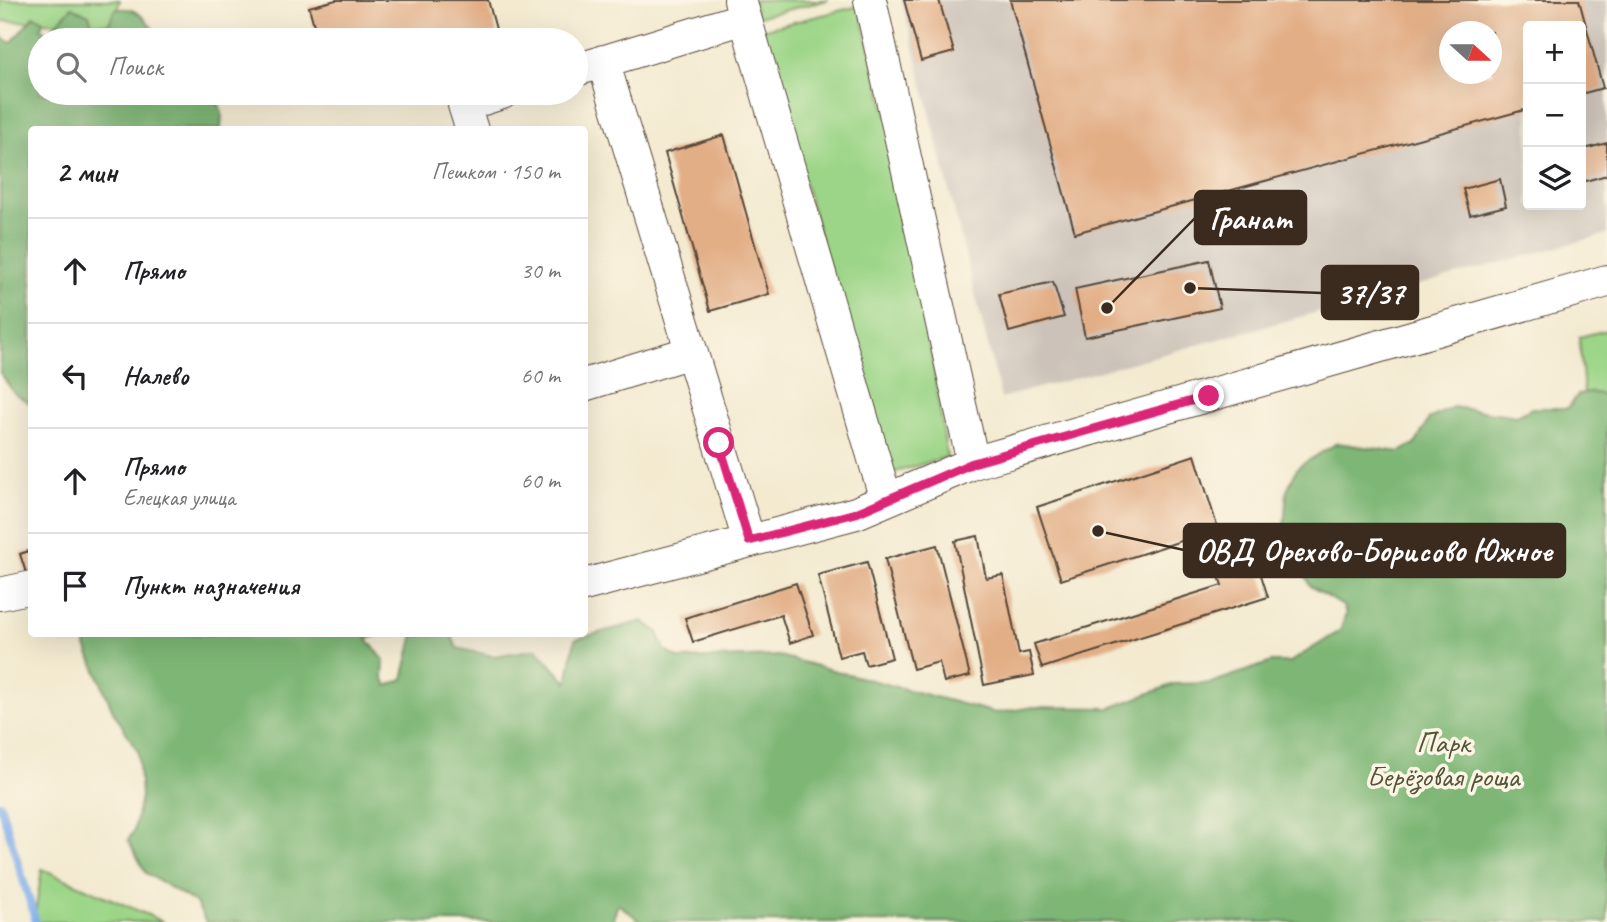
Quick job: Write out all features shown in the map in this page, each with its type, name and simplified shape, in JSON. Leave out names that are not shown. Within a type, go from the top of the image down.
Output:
[{"type":"street","points":[[870,0],[973,463]]},
{"type":"street","points":[[749,541],[691,352],[589,65],[742,9],[886,500]]},
{"type":"street","points":[[464,105],[471,126]]},
{"type":"street","points":[[588,584],[856,513],[973,463],[1607,281]]},
{"type":"street","points":[[588,384],[691,352]]},
{"type":"street","points":[[0,594],[28,588]]},
{"type":"shaded area","points":[[902,0],[1607,0],[1607,234],[1001,398]]},
{"type":"green space","points":[[0,0],[120,0],[112,24],[0,21]]},
{"type":"green space","points":[[753,0],[828,0],[757,17]]},
{"type":"green space","points":[[859,6],[906,188],[947,457],[888,474],[761,30]]},
{"type":"green space","points":[[72,7],[89,15],[94,28],[53,28]]},
{"type":"green space","points":[[123,9],[141,15],[152,28],[107,28],[115,10]]},
{"type":"green space","points":[[34,16],[43,20],[41,28],[28,28],[28,105],[219,105],[222,113],[221,126],[28,126],[28,402],[15,394],[0,373],[0,37],[11,43]]},
{"type":"green space","points":[[1607,330],[1607,411],[1587,426],[1579,337]]},
{"type":"green space","name":"Парк Берёзовая роща","points":[[1589,392],[1607,395],[1607,922],[642,922],[618,904],[612,922],[206,922],[196,903],[146,873],[128,840],[134,831],[141,796],[138,751],[113,711],[85,644],[88,637],[373,637],[367,639],[384,660],[383,678],[388,686],[403,679],[413,637],[452,637],[457,648],[493,656],[537,649],[567,683],[575,639],[643,621],[658,632],[665,650],[680,659],[779,656],[996,713],[1034,707],[1110,708],[1174,684],[1211,683],[1272,662],[1290,662],[1340,631],[1346,614],[1343,606],[1310,586],[1284,527],[1287,490],[1298,467],[1337,443],[1400,452],[1416,443],[1429,419],[1453,407],[1517,416],[1532,408],[1568,408],[1579,394]]},
{"type":"green space","points":[[42,869],[164,922],[34,922]]},
{"type":"building","points":[[336,0],[488,0],[496,28],[315,28],[309,7]]},
{"type":"building","points":[[904,0],[939,0],[954,52],[921,61]]},
{"type":"building","points":[[1010,0],[1579,0],[1585,21],[1523,21],[1523,110],[1075,233]]},
{"type":"building","points":[[1586,26],[1603,88],[1586,93]]},
{"type":"building","points":[[724,135],[769,294],[710,311],[665,153]]},
{"type":"building","points":[[1607,143],[1607,175],[1586,181],[1586,149]]},
{"type":"building","points":[[1500,179],[1506,206],[1470,215],[1463,189]]},
{"type":"building","points":[[1209,260],[1220,308],[1085,337],[1075,289]]},
{"type":"building","points":[[1053,282],[1064,317],[1009,332],[999,294]]},
{"type":"building","points":[[1195,455],[1218,529],[1061,580],[1037,507]]},
{"type":"building","points":[[978,536],[986,578],[1003,575],[1019,654],[1029,652],[1034,675],[984,685],[955,541]]},
{"type":"building","points":[[937,545],[970,676],[944,682],[939,662],[913,669],[885,559]]},
{"type":"building","points":[[28,551],[28,579],[20,554]]},
{"type":"building","points":[[1255,556],[1268,597],[1042,668],[1034,644],[1222,585],[1216,568]]},
{"type":"building","points":[[867,562],[892,658],[866,665],[862,651],[839,657],[818,575]]},
{"type":"building","points":[[796,583],[813,635],[790,643],[781,615],[693,642],[685,618]]},
{"type":"waterway","points":[[0,804],[36,922]]},
{"type":"place","name":"37/37","points":[[1190,288]]},
{"type":"place","name":"Гранат","points":[[1107,308]]},
{"type":"place","name":"ОВД Орехово-Борисово Южное","points":[[1098,531]]},
{"type":"route","points":[[719,443],[749,541],[856,513],[973,463],[1209,396]]}]
